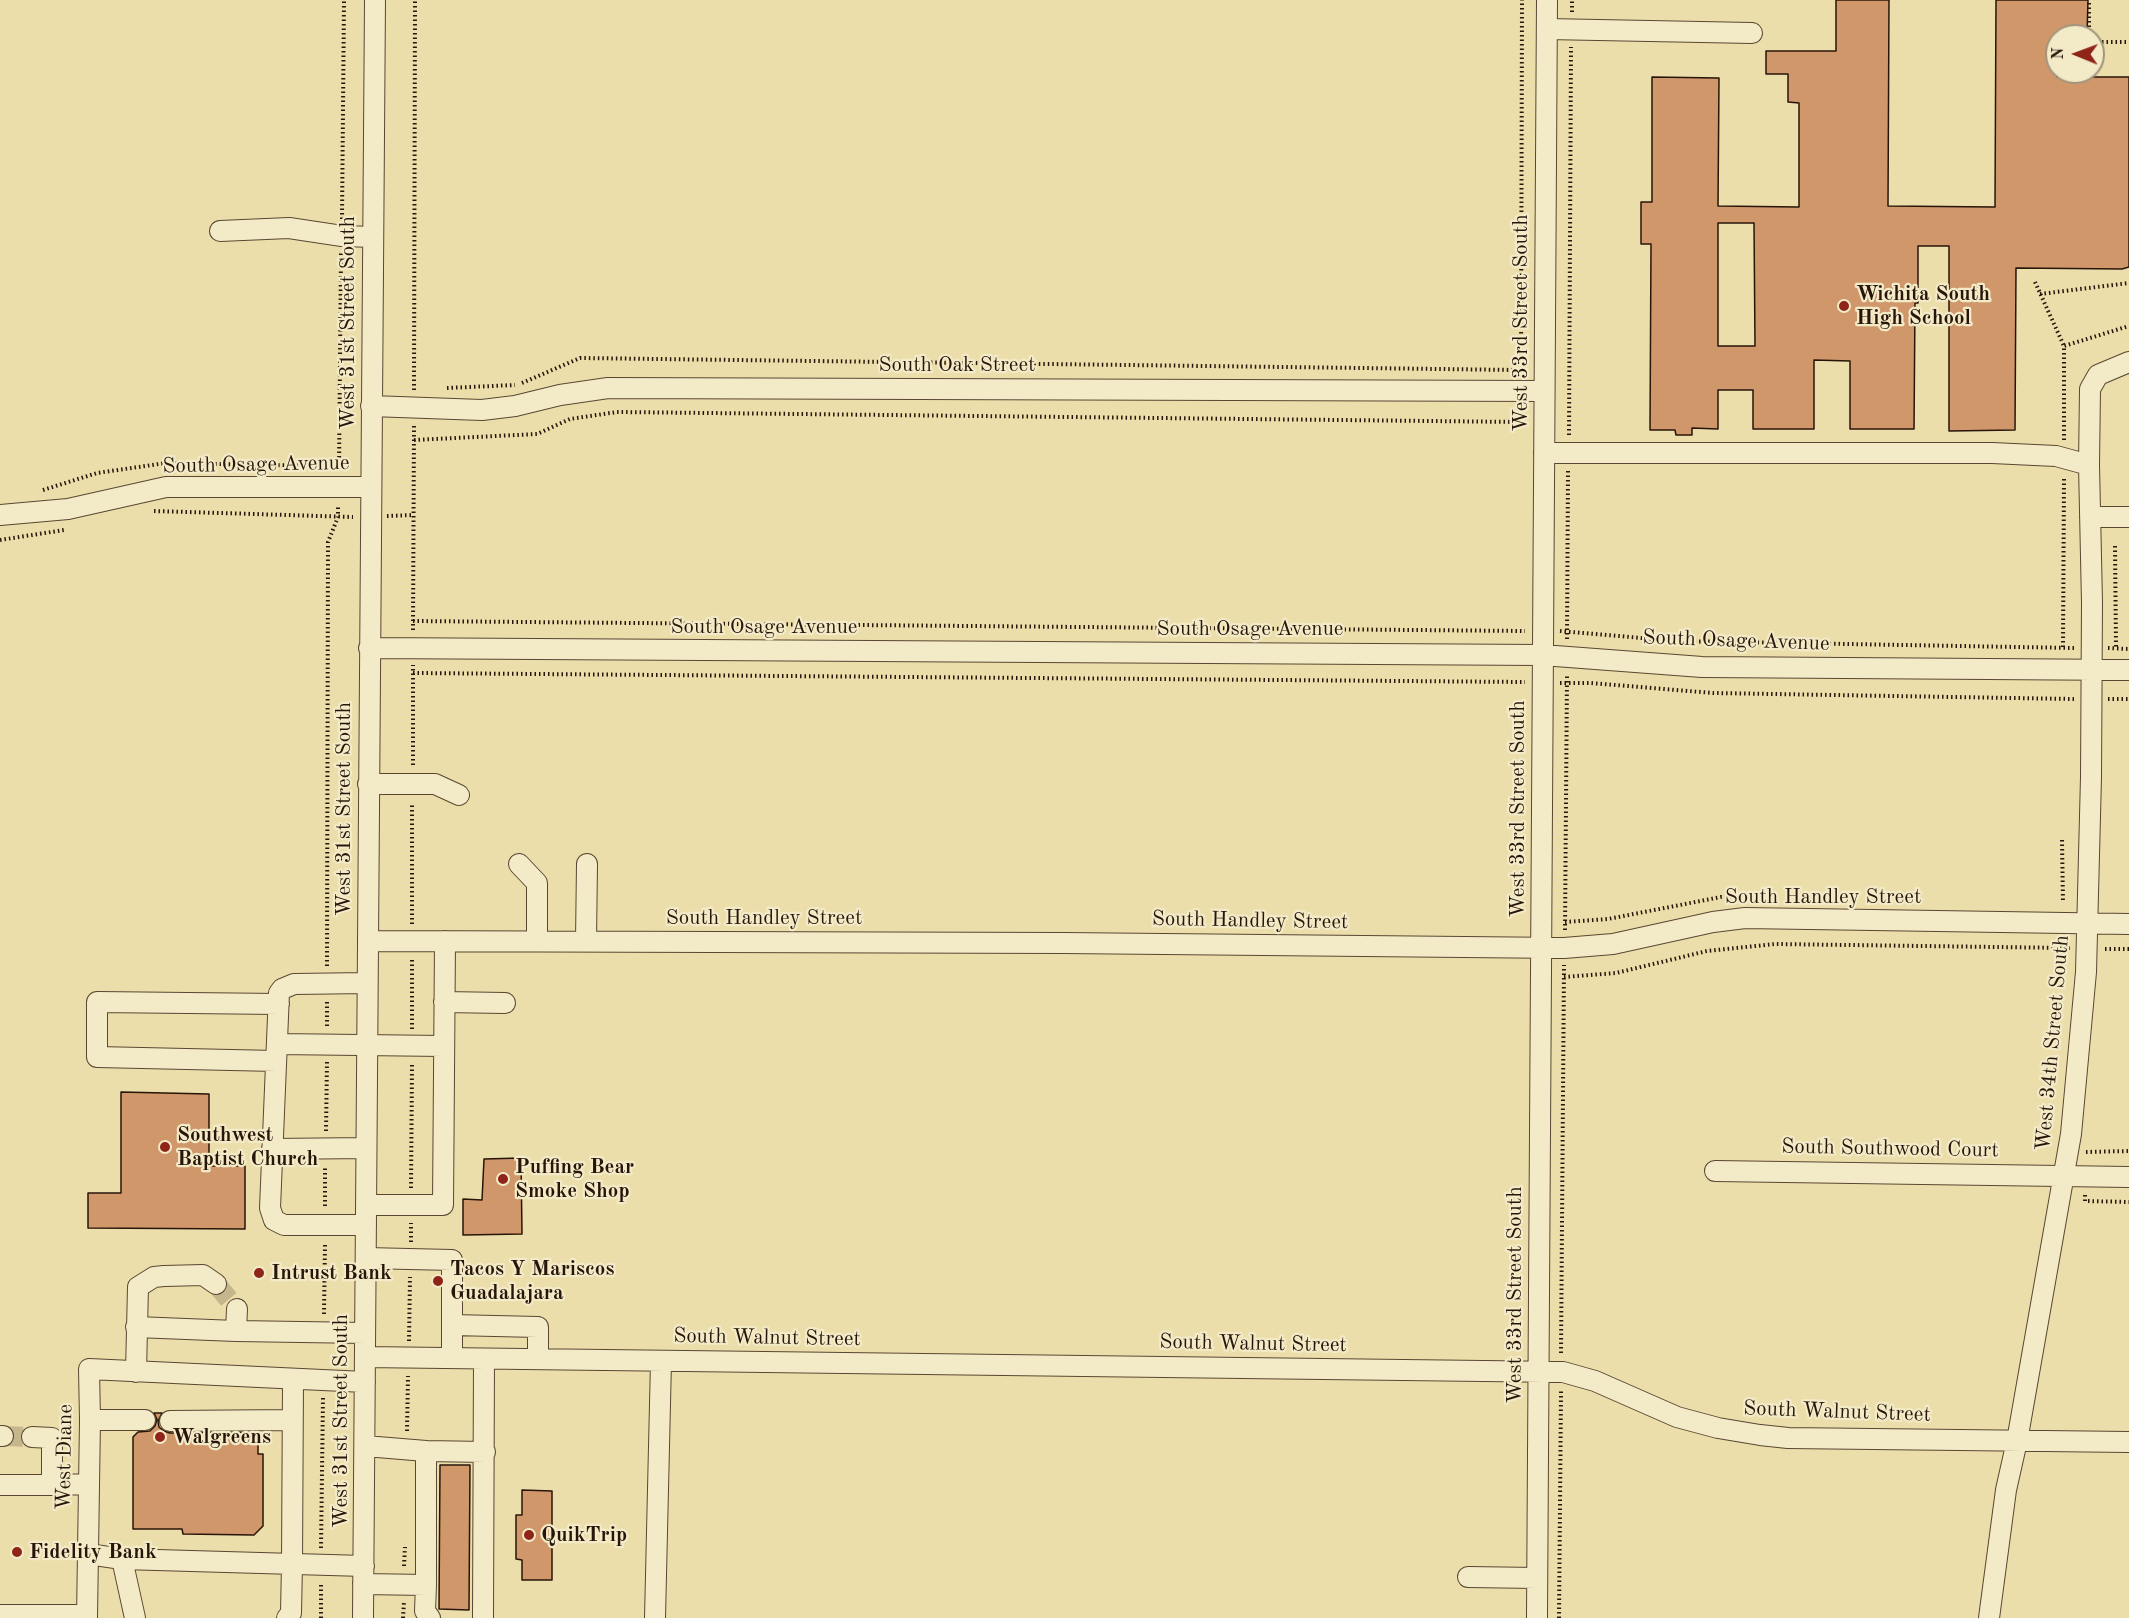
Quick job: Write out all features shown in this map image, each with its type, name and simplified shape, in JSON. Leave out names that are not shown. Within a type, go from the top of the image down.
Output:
[{"type":"street","name":"West 31st Street South","points":[[363,1618],[375,0]]},
{"type":"street","name":"West 33rd Street South","points":[[1537,1618],[1547,0]]},
{"type":"street","points":[[1546,29],[1752,33]]},
{"type":"street","points":[[220,231],[289,228],[342,236],[373,237]]},
{"type":"street","name":"West 34th Street South","points":[[1989,1618],[2006,1490],[2017,1441],[2071,1134],[2086,948],[2091,788],[2090,389],[2098,375],[2129,362]]},
{"type":"street","name":"South Oak Street","points":[[371,406],[414,399],[469,410],[495,409],[608,388],[1544,391]]},
{"type":"street","points":[[1544,453],[1992,453],[2056,456],[2089,465]]},
{"type":"street","name":"South Osage Avenue","points":[[0,515],[68,509],[166,487],[371,487]]},
{"type":"street","points":[[2090,517],[2129,517]]},
{"type":"street","name":"South Osage Avenue","points":[[369,648],[1542,655],[1702,666],[2129,670]]},
{"type":"street","points":[[368,784],[435,784],[459,795]]},
{"type":"street","points":[[519,864],[537,883],[537,941]]},
{"type":"street","points":[[586,941],[587,864]]},
{"type":"street","name":"South Handley Street","points":[[368,941],[1564,948],[1613,944],[1701,924],[1745,918],[2129,924]]},
{"type":"street","points":[[366,1204],[443,1205],[445,941]]},
{"type":"street","points":[[366,1225],[284,1225],[274,1220],[270,1208],[279,993],[282,989],[294,984],[367,982]]},
{"type":"street","points":[[279,1004],[97,1002],[97,1057],[276,1052],[327,1044],[444,1046]]},
{"type":"street","points":[[444,1002],[505,1003]]},
{"type":"street","points":[[272,1149],[366,1148]]},
{"type":"street","name":"South Southwood Court","points":[[1715,1171],[2129,1177]]},
{"type":"street","points":[[366,1258],[452,1260],[452,1358]]},
{"type":"street","points":[[216,1284],[203,1275],[154,1277],[138,1287],[136,1372],[323,1382],[365,1382]]},
{"type":"street","points":[[236,1330],[237,1309]]},
{"type":"street","points":[[452,1325],[538,1327],[538,1359]]},
{"type":"street","points":[[136,1327],[365,1333]]},
{"type":"street","name":"South Walnut Street","points":[[365,1357],[1561,1372],[1595,1381],[1677,1417],[1744,1433],[1788,1438],[2129,1442]]},
{"type":"street","points":[[483,1618],[484,1359]]},
{"type":"street","points":[[655,1618],[661,1361]]},
{"type":"street","name":"West Diane","points":[[87,1617],[89,1370],[136,1372]]},
{"type":"street","points":[[287,1618],[291,1613],[293,1380]]},
{"type":"street","points":[[90,1420],[145,1420]]},
{"type":"street","points":[[170,1420],[292,1420]]},
{"type":"street","points":[[32,1437],[52,1438],[52,1485]]},
{"type":"street","points":[[364,1446],[484,1452]]},
{"type":"street","points":[[416,1450],[426,1585],[425,1611],[430,1618]]},
{"type":"street","points":[[0,1485],[89,1484]]},
{"type":"street","points":[[88,1554],[122,1559],[321,1565],[404,1585],[426,1585]]},
{"type":"street","points":[[122,1559],[135,1618]]},
{"type":"street","points":[[1468,1577],[1537,1578]]},
{"type":"street","points":[[0,1615],[87,1617]]},
{"type":"path","points":[[324,1332],[327,1044],[327,542],[338,517],[339,487],[344,0]]},
{"type":"path","points":[[416,0],[412,1045],[408,1358],[416,1450]]},
{"type":"path","points":[[414,440],[537,434],[570,419],[617,412],[1520,422],[1522,0]]},
{"type":"path","points":[[1559,1618],[1572,0]]},
{"type":"path","points":[[2089,0],[2089,24]]},
{"type":"path","points":[[2105,42],[2129,42]]},
{"type":"path","points":[[2035,282],[2064,346]]},
{"type":"path","points":[[2040,294],[2129,283]]},
{"type":"path","points":[[436,388],[518,384],[580,358],[1569,370]]},
{"type":"path","points":[[414,399],[425,389]]},
{"type":"path","points":[[153,511],[338,517]]},
{"type":"path","points":[[0,540],[68,530]]},
{"type":"path","points":[[2115,546],[2116,648]]},
{"type":"path","points":[[413,621],[1567,631],[1677,641],[2129,649]]},
{"type":"path","points":[[413,673],[1542,682],[1592,683],[1713,693],[2129,699]]},
{"type":"path","points":[[2062,840],[2063,903]]},
{"type":"path","points":[[1564,977],[1616,973],[1653,966],[1707,951],[1775,944],[2129,949]]},
{"type":"path","points":[[321,1618],[323,1382]]},
{"type":"path","points":[[403,1618],[405,1540]]},
{"type":"building","name":"Wichita South High School","points":[[1836,0],[1889,0],[1888,206],[1995,207],[1996,0],[2088,0],[2087,24],[2045,24],[2045,84],[2105,84],[2105,77],[2129,77],[2129,267],[2122,269],[2016,268],[2015,430],[1949,431],[1949,246],[1918,246],[1914,429],[1850,429],[1850,361],[1814,360],[1814,429],[1753,429],[1753,390],[1718,390],[1718,429],[1692,428],[1692,435],[1676,435],[1675,430],[1650,430],[1651,244],[1641,244],[1641,202],[1652,202],[1652,77],[1719,78],[1718,206],[1799,207],[1799,103],[1788,102],[1788,74],[1766,74],[1766,51],[1836,51]],"holes":[[[1718,223],[1754,223],[1755,346],[1718,346]]]},
{"type":"building","name":"Southwest Baptist Church","points":[[121,1092],[209,1094],[209,1166],[245,1166],[245,1229],[88,1228],[88,1193],[121,1193]]},
{"type":"building","name":"Puffing Bear Smoke Shop","points":[[521,1158],[522,1234],[463,1235],[463,1199],[482,1200],[484,1159]]},
{"type":"building","name":"Walgreens","points":[[154,1413],[162,1413],[158,1421],[159,1427],[170,1433],[258,1432],[258,1454],[263,1454],[263,1526],[254,1535],[183,1534],[182,1529],[133,1529],[133,1437],[138,1432],[150,1431],[155,1426],[157,1419]]},
{"type":"building","points":[[440,1465],[470,1465],[469,1610],[439,1609]]},
{"type":"building","points":[[522,1490],[552,1491],[552,1580],[522,1580],[522,1560],[516,1559],[516,1515],[522,1515]]},
{"type":"tunnel","points":[[216,1284],[237,1309]]},
{"type":"tunnel","points":[[3,1436],[32,1437]]},
{"type":"place","name":"Wichita South High School","points":[[1844,306]]},
{"type":"place","name":"Southwest Baptist Church","points":[[165,1147]]},
{"type":"place","name":"Puffing Bear Smoke Shop","points":[[503,1179]]},
{"type":"place","name":"Intrust Bank","points":[[259,1273]]},
{"type":"place","name":"Tacos Y Mariscos Guadalajara","points":[[438,1281]]},
{"type":"place","name":"Walgreens","points":[[160,1437]]},
{"type":"place","name":"QuikTrip","points":[[529,1535]]},
{"type":"place","name":"Fidelity Bank","points":[[17,1552]]}]
